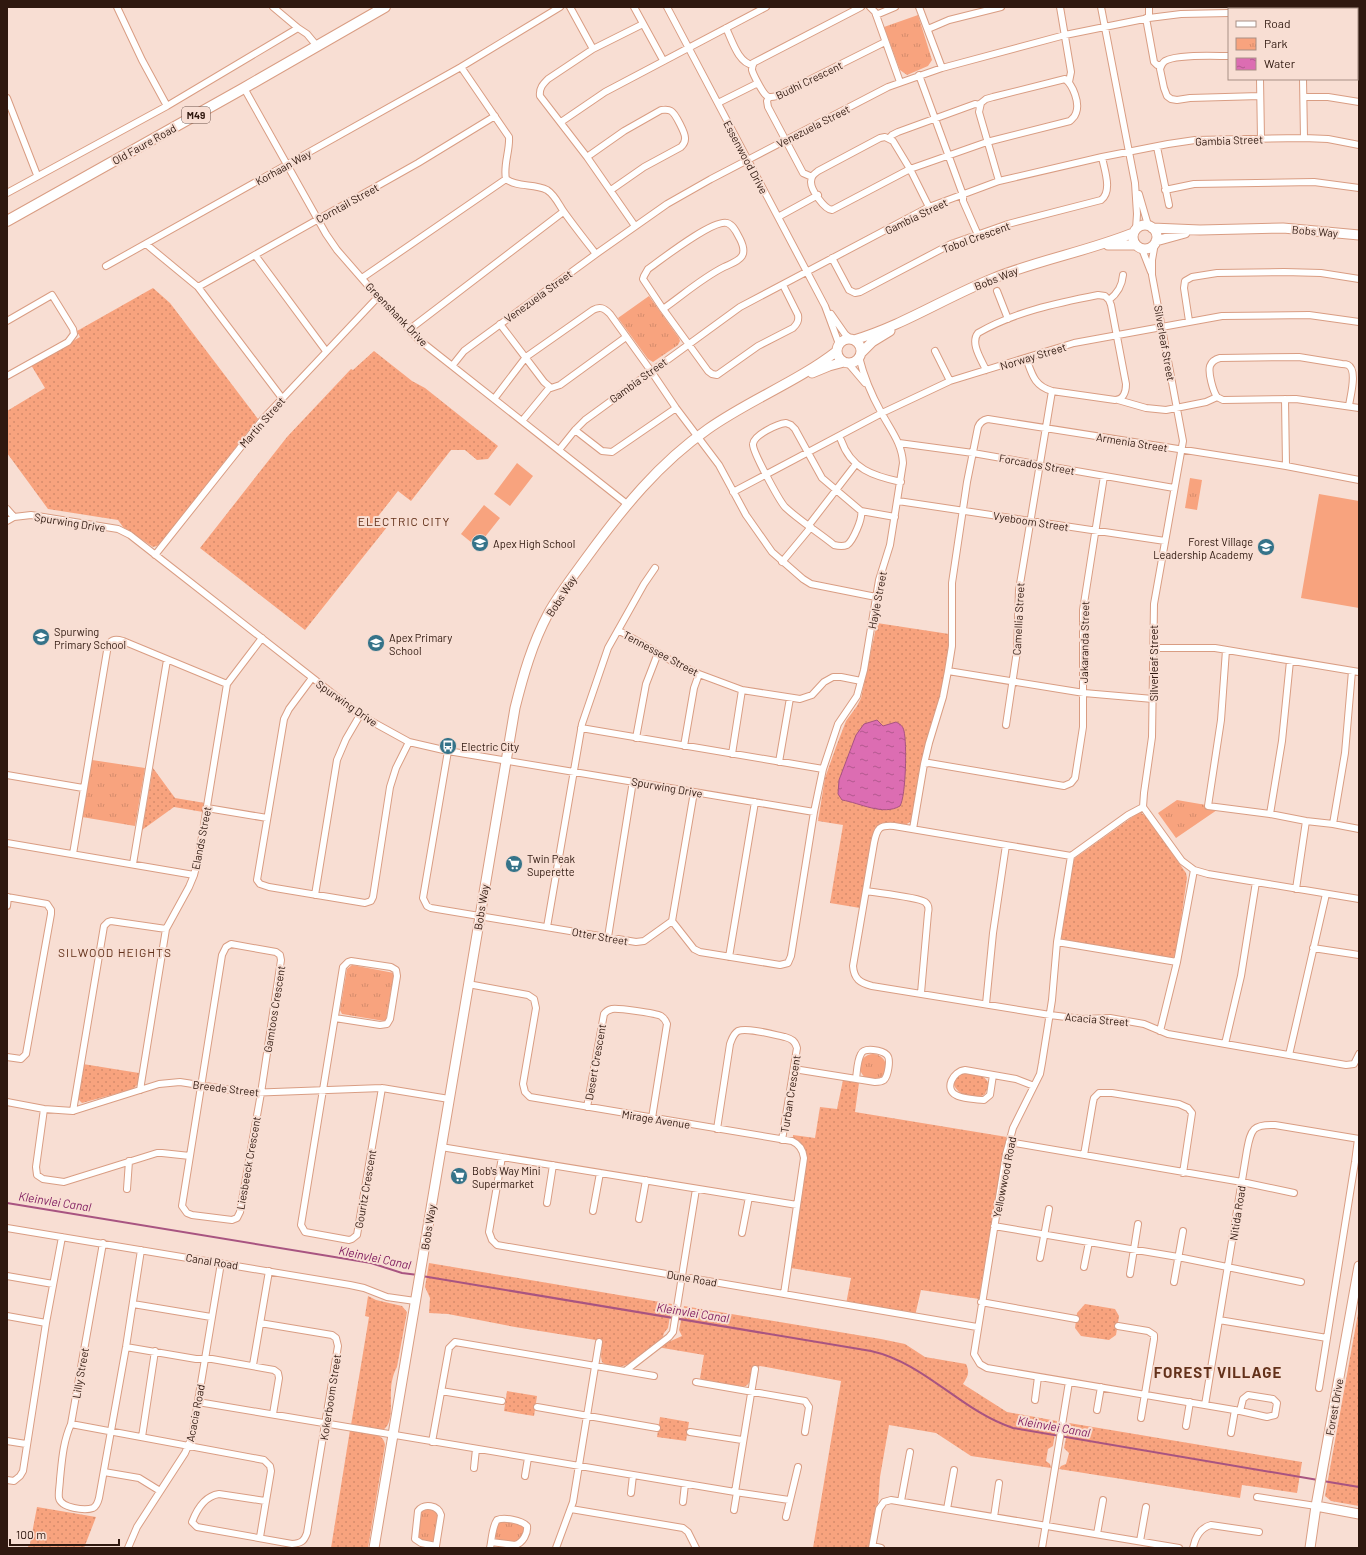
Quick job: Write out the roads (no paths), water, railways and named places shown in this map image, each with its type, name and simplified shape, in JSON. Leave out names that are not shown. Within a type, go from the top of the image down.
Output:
[{"type":"main road","name":"Old Faure Road","points":[[7,221],[385,7]]},
{"type":"street","points":[[117,7],[142,60],[167,106]]},
{"type":"street","points":[[274,7],[307,34],[317,46]]},
{"type":"street","name":"Korhaan Way","points":[[106,266],[461,67],[560,7]]},
{"type":"street","points":[[570,7],[593,49]]},
{"type":"street","points":[[634,7],[663,60]]},
{"type":"street","points":[[561,122],[605,92],[663,60],[689,48],[766,7]]},
{"type":"street","points":[[726,28],[742,60],[748,65],[753,65],[753,63],[759,59],[861,7]]},
{"type":"street","points":[[870,7],[876,15],[900,82]]},
{"type":"street","points":[[876,15],[895,7]]},
{"type":"street","points":[[919,7],[942,68]]},
{"type":"street","points":[[928,29],[949,20],[1001,7]]},
{"type":"street","points":[[980,105],[975,104],[936,118],[898,132],[889,138],[880,138],[818,171],[812,177],[812,186],[824,206],[832,210],[910,169],[987,142],[1070,121],[1077,113],[1077,106],[1070,82],[1071,72],[1060,7]]},
{"type":"street","points":[[1101,7],[1135,183],[1137,214],[1132,237],[1152,275]]},
{"type":"street","points":[[1149,7],[1148,18],[1154,62],[1157,65],[1161,65]]},
{"type":"street","name":"Essenwood Drive","points":[[670,8],[689,48],[825,306],[845,334],[853,339]]},
{"type":"street","name":"Venezuela Street","points":[[452,366],[464,351],[667,204],[785,140],[888,87],[942,68],[1065,35],[1148,18],[1227,11]]},
{"type":"street","points":[[635,226],[587,157],[540,96],[539,91],[548,79],[593,49],[643,24]]},
{"type":"street","points":[[7,193],[167,106],[298,28]]},
{"type":"street","name":"Budhi Crescent","points":[[753,65],[753,74],[764,93],[770,97],[777,96],[885,42]]},
{"type":"street","points":[[1228,56],[1179,58],[1165,61],[1161,65],[1160,69],[1167,96],[1171,99],[1177,100],[1190,98],[1260,96]]},
{"type":"street","points":[[461,67],[509,137],[510,143],[505,174],[506,179]]},
{"type":"street","points":[[919,76],[936,118],[963,195],[963,201],[978,235]]},
{"type":"street","points":[[999,181],[979,112],[980,105],[986,99],[1059,80],[1066,79],[1070,82]]},
{"type":"street","points":[[1260,80],[1261,139]]},
{"type":"street","points":[[1304,80],[1304,138]]},
{"type":"street","points":[[718,103],[758,82]]},
{"type":"street","name":"Greenshank Drive","points":[[244,88],[317,220],[337,250],[378,297],[418,339],[627,504]]},
{"type":"street","points":[[770,97],[767,101],[768,106],[785,140],[803,173],[812,177]]},
{"type":"street","points":[[1304,97],[1328,97],[1359,102]]},
{"type":"street","points":[[7,98],[38,175]]},
{"type":"street","points":[[587,157],[624,131],[661,110],[666,109],[674,114],[685,135],[684,143],[681,147],[644,167],[611,190]]},
{"type":"street","name":"Corntail Street","points":[[198,287],[418,163],[496,116]]},
{"type":"street","points":[[889,138],[893,141],[910,169],[929,207]]},
{"type":"street","name":"Gambia Street","points":[[559,450],[585,420],[740,307],[929,207],[999,181],[1102,157],[1195,140],[1304,138],[1359,144]]},
{"type":"street","points":[[1157,147],[1169,205]]},
{"type":"street","name":"Tobol Crescent","points":[[832,258],[850,290],[858,293],[947,246],[1012,223],[1101,200],[1106,196],[1108,191],[1102,157]]},
{"type":"street","points":[[506,179],[515,184],[547,190],[553,195],[563,212],[596,254]]},
{"type":"street","points":[[362,278],[506,179]]},
{"type":"street","points":[[1165,190],[1194,184],[1314,182],[1359,188]]},
{"type":"street","points":[[1135,183],[1150,226],[1157,236],[1152,260],[1152,275]]},
{"type":"street","points":[[778,217],[818,195]]},
{"type":"street","points":[[410,329],[563,212]]},
{"type":"street","points":[[663,310],[704,279],[738,260],[743,255],[744,249],[733,226],[722,222],[691,238],[648,269],[644,276],[645,283],[663,310],[688,344],[708,371],[717,375],[758,346],[793,328],[797,324],[799,320],[798,315],[783,285]]},
{"type":"street","points":[[1134,231],[1141,225],[1150,226]]},
{"type":"street","name":"Bobs Way","points":[[1150,226],[1200,230],[1283,228],[1359,235]]},
{"type":"street","name":"Bobs Way","points":[[1156,242],[1200,230]]},
{"type":"street","name":"Bobs Way","points":[[853,339],[899,324],[994,278],[1043,261],[1098,246],[1134,231]]},
{"type":"street","points":[[1138,247],[1151,248],[1156,242]]},
{"type":"street","points":[[146,244],[198,287],[282,398]]},
{"type":"street","name":"Bobs Way","points":[[1098,246],[1138,247]]},
{"type":"street","points":[[255,255],[326,351]]},
{"type":"street","points":[[1189,321],[1184,288],[1185,281],[1192,277],[1217,273],[1312,272],[1359,279]]},
{"type":"street","points":[[1109,300],[1120,290],[1123,275]]},
{"type":"street","name":"Silverleaf Street","points":[[1144,807],[1152,736],[1154,699],[1154,604],[1183,441],[1152,275]]},
{"type":"street","points":[[997,291],[1008,319]]},
{"type":"street","points":[[7,321],[52,295],[73,329],[74,337],[68,342],[7,376]]},
{"type":"street","points":[[986,370],[975,345],[975,336],[982,330],[1008,319],[1066,301],[1098,295],[1105,296],[1109,300],[1126,384],[1126,390],[1118,400]]},
{"type":"street","name":"Martin Street","points":[[156,555],[230,459],[282,398],[378,297]]},
{"type":"street","name":"Essenwood Drive","points":[[825,306],[838,347]]},
{"type":"street","points":[[494,399],[526,357],[598,307],[606,310],[719,465],[746,515],[772,552],[803,579],[816,586],[876,597]]},
{"type":"street","name":"Norway Street","points":[[733,492],[882,413],[950,381],[1074,343],[1222,316],[1309,315],[1359,322]]},
{"type":"street","points":[[500,324],[544,382],[550,387],[560,385],[626,337]]},
{"type":"street","name":"Bobs Way","points":[[860,355],[872,342],[899,324]]},
{"type":"street","points":[[844,339],[853,339],[860,345],[860,355],[856,360],[846,362],[839,357],[838,347],[844,339]]},
{"type":"street","name":"Bobs Way","points":[[374,1548],[506,760],[515,708],[525,668],[548,614],[569,582],[627,504],[661,467],[698,436],[748,405],[796,379],[838,347]]},
{"type":"street","points":[[935,351],[950,381]]},
{"type":"street","name":"Hayle Street","points":[[860,355],[868,387]]},
{"type":"street","points":[[1349,406],[1354,374],[1352,368],[1348,365],[1299,357],[1220,358],[1215,360],[1210,365],[1213,389],[1217,397],[1223,400],[1307,400],[1359,408]]},
{"type":"street","points":[[1026,358],[1037,383],[1044,389],[1052,391],[1118,400],[1152,409],[1166,410],[1206,402],[1217,397]]},
{"type":"street","name":"Bobs Way","points":[[796,379],[829,366],[846,362]]},
{"type":"street","name":"Hayle Street","points":[[729,957],[780,965],[788,963],[791,956],[814,812],[823,769],[838,724],[855,700],[861,680],[876,597],[890,545],[901,482],[903,463],[902,453],[899,443],[868,387],[846,362]]},
{"type":"street","points":[[522,421],[550,387]]},
{"type":"street","name":"Camellia Street","points":[[1006,726],[1017,651],[1019,590],[1052,391]]},
{"type":"street","points":[[1285,399],[1286,466]]},
{"type":"street","points":[[575,430],[602,451],[612,452],[676,408]]},
{"type":"street","name":"Armenia Street","points":[[973,453],[980,423],[988,419],[1286,466],[1359,480]]},
{"type":"street","points":[[861,511],[862,516],[850,541],[845,546],[834,545],[783,504],[754,451],[753,442],[760,435],[780,424],[788,424],[793,426],[822,478],[861,511],[895,517]]},
{"type":"street","points":[[841,440],[846,453],[856,464],[877,477],[901,482]]},
{"type":"street","name":"Forcados Street","points":[[899,443],[973,453],[1174,488]]},
{"type":"street","points":[[913,829],[924,764],[943,698],[952,646],[952,583],[964,511],[967,482],[973,453]]},
{"type":"street","points":[[782,562],[856,464]]},
{"type":"street","name":"Jakaranda Street","points":[[924,764],[929,763],[1064,786],[1071,783],[1075,778],[1083,727],[1083,610],[1104,476]]},
{"type":"street","name":"Vyeboom Street","points":[[898,501],[1030,522],[1096,530],[1165,541]]},
{"type":"street","points":[[7,509],[14,517]]},
{"type":"street","name":"Spurwing Drive","points":[[7,521],[14,517],[31,515],[118,530],[130,535],[360,715],[409,742],[448,751],[814,812]]},
{"type":"street","points":[[547,927],[581,728],[608,648],[654,568]]},
{"type":"street","name":"Tennessee Street","points":[[618,630],[699,674],[742,690],[800,699],[808,697],[827,680],[833,677],[861,680]]},
{"type":"street","name":"Elands Street","points":[[140,1090],[166,929],[194,875],[199,855],[226,684],[262,638]]},
{"type":"street","points":[[73,854],[108,645],[112,640],[118,639],[226,684]]},
{"type":"street","points":[[1154,648],[1215,648],[1359,672]]},
{"type":"street","points":[[1226,650],[1221,720],[1208,806],[1270,814],[1359,829]]},
{"type":"street","points":[[636,738],[646,684],[658,653]]},
{"type":"street","points":[[133,864],[168,660]]},
{"type":"street","points":[[1270,814],[1282,741],[1290,661]]},
{"type":"street","points":[[948,671],[1084,693],[1154,699]]},
{"type":"street","points":[[1334,824],[1344,753],[1352,671]]},
{"type":"street","points":[[684,746],[693,693],[699,674]]},
{"type":"street","points":[[312,678],[289,709],[284,719],[257,880],[260,884],[269,887],[365,903],[369,902],[373,896],[390,787],[396,768],[409,742]]},
{"type":"street","points":[[732,754],[742,690]]},
{"type":"street","points":[[779,762],[790,698]]},
{"type":"street","points":[[315,894],[337,760],[346,739],[360,715]]},
{"type":"street","points":[[581,728],[823,769]]},
{"type":"street","name":"Otter Street","points":[[448,751],[424,901],[427,906],[431,908],[641,942],[672,921]]},
{"type":"street","points":[[7,775],[83,788]]},
{"type":"street","points":[[608,937],[634,781]]},
{"type":"street","points":[[694,792],[672,921],[696,951],[729,957],[755,802]]},
{"type":"street","points":[[921,993],[928,905],[922,901],[866,891],[877,831],[884,826],[913,829],[1071,856],[1128,815],[1144,807],[1182,861],[1194,870],[1208,874],[1359,899]]},
{"type":"street","points":[[207,808],[267,818]]},
{"type":"street","points":[[1296,889],[1306,821]]},
{"type":"street","points":[[7,843],[194,875]]},
{"type":"street","points":[[986,1004],[993,933],[1006,845]]},
{"type":"street","name":"Yellowwood Road","points":[[1038,1377],[987,1368],[976,1360],[973,1351],[1009,1142],[1013,1128],[1040,1074],[1050,1015],[1057,942],[1071,856]]},
{"type":"street","points":[[1160,1031],[1177,962],[1194,870]]},
{"type":"street","points":[[1225,1044],[1241,976],[1256,882]]},
{"type":"street","name":"Acacia Street","points":[[866,891],[853,966],[854,974],[860,982],[864,984],[1050,1015],[1082,1019],[1110,1018],[1144,1024],[1168,1034],[1351,1065],[1356,1062],[1359,1054]]},
{"type":"street","points":[[1288,1055],[1326,894]]},
{"type":"street","points":[[7,906],[8,897],[46,904],[51,910],[26,1054],[21,1059],[7,1057]]},
{"type":"street","points":[[73,1111],[104,926],[111,921],[166,929]]},
{"type":"street","points":[[1057,942],[1177,962]]},
{"type":"street","name":"Gamtoos Crescent","points":[[201,1085],[222,955],[228,944],[238,944],[276,952],[280,955],[282,960],[261,1093]]},
{"type":"street","points":[[1313,948],[1359,955]]},
{"type":"street","points":[[323,1090],[342,972],[345,964],[351,961],[391,967],[396,970],[397,976],[390,1019],[387,1024],[380,1025],[335,1018]]},
{"type":"street","name":"Mirage Avenue","points":[[468,984],[525,994],[534,999],[536,1008],[523,1084],[527,1095],[534,1098],[795,1142],[804,1154],[784,1294]]},
{"type":"street","name":"Desert Crescent","points":[[587,1107],[604,1014],[610,1009],[640,1012],[661,1016],[665,1019],[667,1024],[652,1118]]},
{"type":"street","name":"Turban Crescent","points":[[717,1129],[730,1044],[734,1034],[738,1031],[748,1030],[791,1039],[797,1048],[782,1140]]},
{"type":"street","points":[[794,1069],[878,1083],[886,1077],[889,1060],[888,1056],[883,1053],[868,1050],[863,1051],[860,1055],[856,1079]]},
{"type":"street","points":[[993,1075],[990,1095],[984,1100],[958,1096],[953,1094],[951,1090],[952,1078],[954,1074],[965,1070],[1016,1079],[1034,1086]]},
{"type":"street","name":"Breede Street","points":[[7,1102],[44,1109],[73,1111],[170,1082],[180,1082],[261,1093],[382,1088],[449,1099]]},
{"type":"street","name":"Liesbeeck Crescent","points":[[201,1085],[183,1200],[184,1210],[192,1215],[228,1220],[237,1218],[240,1212],[261,1093]]},
{"type":"street","name":"Gouritz Crescent","points":[[323,1090],[301,1225],[303,1230],[309,1234],[349,1240],[355,1238],[358,1231],[382,1088]]},
{"type":"street","points":[[1084,1155],[1092,1102],[1099,1093],[1112,1093],[1180,1104],[1188,1108],[1192,1113],[1183,1172]]},
{"type":"street","points":[[44,1109],[36,1167],[36,1172],[39,1177],[64,1182],[129,1161],[162,1153],[190,1156]]},
{"type":"street","name":"Nitida Road","points":[[1205,1405],[1249,1140],[1252,1131],[1256,1126],[1264,1124],[1358,1139]]},
{"type":"street","name":"Forest Drive","points":[[1319,1388],[1358,1139]]},
{"type":"street","points":[[1009,1142],[1242,1182],[1294,1193]]},
{"type":"street","points":[[441,1147],[797,1205]]},
{"type":"street","name":"Dune Road","points":[[502,1157],[489,1232],[492,1240],[497,1244],[977,1326]]},
{"type":"street","points":[[126,1189],[129,1161]]},
{"type":"street","points":[[547,1203],[553,1165]]},
{"type":"street","points":[[593,1211],[600,1173]]},
{"type":"street","points":[[639,1219],[646,1180]]},
{"type":"street","points":[[625,1371],[669,1337],[673,1332],[696,1189]]},
{"type":"street","points":[[742,1233],[749,1198]]},
{"type":"street","points":[[1040,1258],[1049,1209]]},
{"type":"street","points":[[1130,1274],[1138,1224]]},
{"type":"street","points":[[994,1226],[1178,1257],[1301,1282]]},
{"type":"street","name":"Canal Road","points":[[7,1228],[221,1262],[350,1285],[364,1288],[387,1297],[415,1301]]},
{"type":"street","points":[[1174,1282],[1183,1231]]},
{"type":"street","points":[[7,1480],[14,1481],[20,1476],[22,1471],[46,1323],[62,1237]]},
{"type":"street","points":[[1084,1267],[1089,1242]]},
{"type":"street","name":"Lilly Street","points":[[103,1243],[71,1424],[62,1456],[59,1498],[61,1502],[69,1507],[88,1509],[96,1506],[104,1472]]},
{"type":"street","points":[[141,1250],[104,1472],[139,1478],[160,1491]]},
{"type":"street","name":"Acacia Road","points":[[128,1548],[137,1527],[188,1446],[192,1437],[221,1262]]},
{"type":"street","name":"Forest Drive","points":[[1310,1548],[1318,1494],[1359,1270]]},
{"type":"street","points":[[253,1365],[269,1271]]},
{"type":"street","points":[[7,1276],[53,1284]]},
{"type":"street","points":[[981,1302],[1076,1319]]},
{"type":"street","points":[[133,1304],[212,1317]]},
{"type":"street","points":[[7,1316],[46,1323]]},
{"type":"street","points":[[1220,1320],[1327,1338]]},
{"type":"street","name":"Kokerboom Street","points":[[260,1323],[332,1335],[336,1338],[338,1346],[307,1533],[303,1541],[298,1544],[260,1538]]},
{"type":"street","points":[[1118,1326],[1148,1331],[1154,1335],[1141,1418]]},
{"type":"street","points":[[432,1442],[448,1348],[455,1342],[654,1376]]},
{"type":"street","points":[[556,1548],[571,1509],[599,1342]]},
{"type":"street","points":[[126,1347],[196,1359],[205,1358],[268,1368],[278,1373],[279,1378],[273,1414]]},
{"type":"street","points":[[142,1437],[155,1351]]},
{"type":"street","points":[[734,1510],[742,1440],[754,1369]]},
{"type":"street","points":[[1035,1400],[1038,1377],[1237,1410],[1267,1417],[1272,1417],[1276,1414],[1277,1403],[1273,1399],[1248,1395],[1243,1399],[1237,1410],[1231,1433]]},
{"type":"street","points":[[696,1382],[805,1401],[810,1407],[805,1432]]},
{"type":"street","points":[[1042,1548],[1069,1382]]},
{"type":"street","points":[[1097,1410],[1101,1387]]},
{"type":"street","points":[[441,1391],[502,1401]]},
{"type":"street","points":[[198,1402],[528,1458],[789,1500]]},
{"type":"street","points":[[1186,1426],[1190,1402]]},
{"type":"street","points":[[537,1407],[657,1428]]},
{"type":"street","points":[[71,1424],[264,1460],[270,1466],[271,1470],[260,1538],[197,1527],[193,1524],[193,1519],[207,1498],[212,1495],[219,1494],[265,1501]]},
{"type":"street","points":[[690,1432],[742,1440]]},
{"type":"street","points":[[7,1441],[26,1444]]},
{"type":"street","points":[[474,1468],[476,1449]]},
{"type":"street","points":[[901,1501],[910,1452]]},
{"type":"street","points":[[525,1476],[528,1458]]},
{"type":"street","points":[[786,1517],[798,1467]]},
{"type":"street","points":[[947,1509],[954,1470]]},
{"type":"street","points":[[631,1494],[633,1475]]},
{"type":"street","points":[[994,1517],[1000,1483]]},
{"type":"street","points":[[683,1502],[685,1484]]},
{"type":"street","points":[[1257,1497],[1359,1514]]},
{"type":"street","points":[[1097,1534],[1103,1500]]},
{"type":"street","points":[[881,1548],[873,1547],[880,1507],[888,1501],[901,1501],[1179,1548]]},
{"type":"street","points":[[423,1506],[437,1508],[440,1512],[436,1547],[421,1543],[415,1539],[418,1511],[423,1506]]},
{"type":"street","points":[[1140,1542],[1146,1507]]},
{"type":"street","points":[[571,1509],[683,1528],[688,1532],[696,1548]]},
{"type":"street","points":[[500,1518],[524,1523],[527,1526],[524,1539],[519,1544],[491,1545],[494,1524],[500,1518]]},
{"type":"street","points":[[1193,1548],[1197,1535],[1205,1527],[1211,1525],[1259,1532]]},
{"type":"water","points":[[877,720],[883,726],[896,722],[901,725],[905,737],[905,781],[902,800],[900,806],[886,810],[842,800],[838,794],[839,780],[856,735],[864,724]]},
{"type":"waterway","name":"Kleinvlei Canal","points":[[7,1203],[371,1263],[402,1273],[418,1275]]},
{"type":"waterway","name":"Kleinvlei Canal","points":[[422,1276],[871,1351],[890,1357],[909,1366],[976,1410],[1013,1428],[1318,1480]]},
{"type":"waterway","name":"Kleinvlei Canal","points":[[1323,1481],[1359,1487]]},
{"type":"place","name":"Apex High School","points":[[480,543]]},
{"type":"place","name":"Forest Village Leadership Academy","points":[[1266,547]]},
{"type":"place","name":"Spurwing Primary School","points":[[41,637]]},
{"type":"place","name":"Apex Primary School","points":[[376,643]]},
{"type":"place","name":"Electric City","points":[[448,746]]},
{"type":"place","name":"Twin Peak Superette","points":[[514,864]]},
{"type":"place","name":"Bob's Way Mini Supermarket","points":[[459,1176]]},
{"type":"district","name":"ELECTRIC CITY","points":[[404,521]]},
{"type":"district","name":"SILWOOD HEIGHTS","points":[[115,952]]},
{"type":"district","name":"FOREST VILLAGE","points":[[1218,1372]]}]
